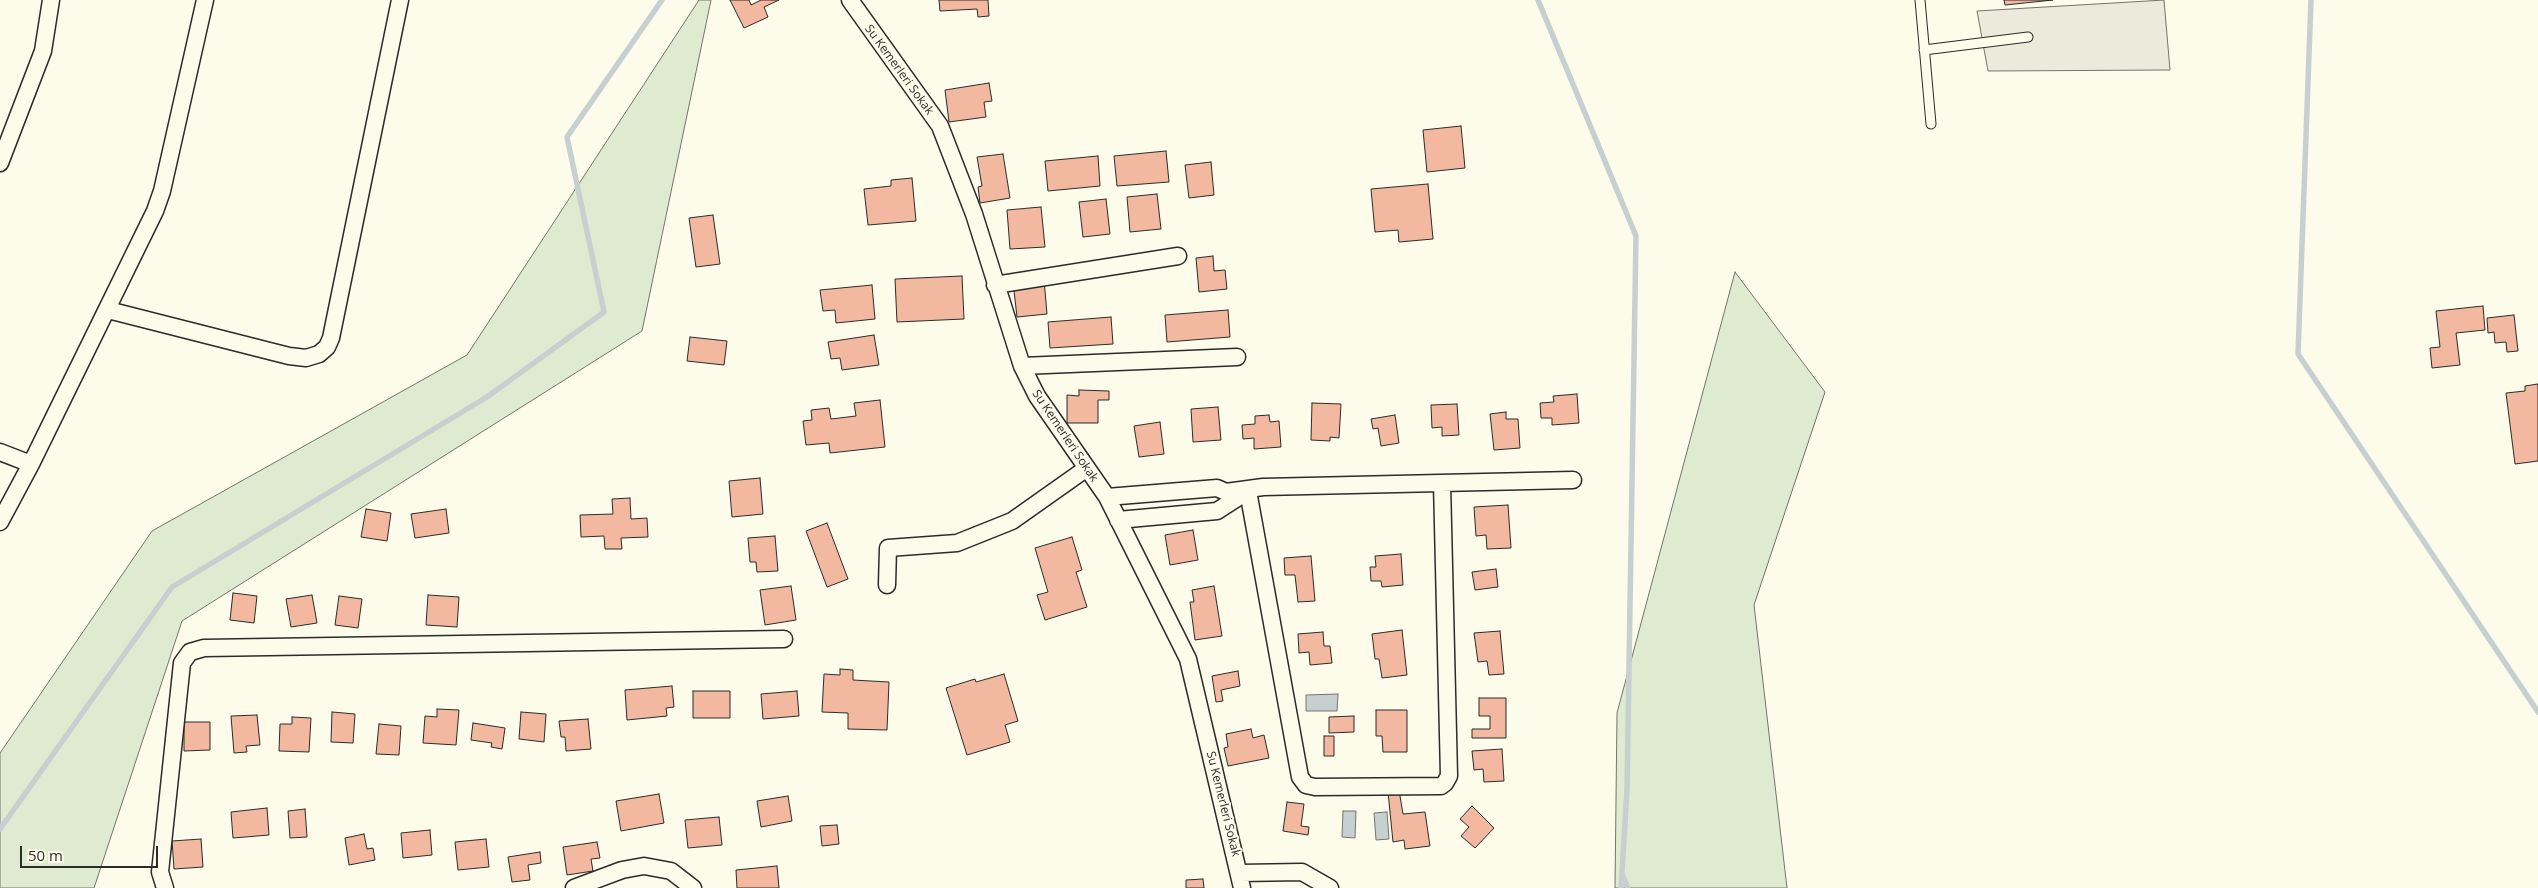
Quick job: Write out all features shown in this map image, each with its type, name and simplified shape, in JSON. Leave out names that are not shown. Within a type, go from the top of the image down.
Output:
[{"type":"street","points":[[0,163],[43,51],[51,0]]},
{"type":"street","points":[[0,522],[32,464],[155,212],[162,191],[205,0]]},
{"type":"street","points":[[108,310],[289,356],[306,358],[319,354],[326,347],[331,338],[400,0]]},
{"type":"street","name":"Su Kemerleri Sokak","points":[[850,0],[940,126],[974,214],[1022,366],[1037,396],[1106,497],[1188,659],[1241,880]]},
{"type":"street","points":[[995,285],[1178,256]]},
{"type":"street","points":[[1022,366],[1237,356]]},
{"type":"street","points":[[0,452],[32,464]]},
{"type":"street","points":[[887,585],[888,548],[957,543],[1012,521],[1087,468]]},
{"type":"street","points":[[1106,497],[1217,488],[1226,492],[1248,491],[1263,487],[1573,480]]},
{"type":"street","points":[[1248,491],[1300,777],[1306,785],[1315,787],[1441,786],[1449,776],[1442,483]]},
{"type":"street","points":[[1118,520],[1217,511],[1248,491]]},
{"type":"street","points":[[165,888],[160,872],[182,663],[190,652],[214,648],[784,639]]},
{"type":"street","points":[[574,888],[622,870],[644,866],[671,871],[693,888]]},
{"type":"street","points":[[1241,880],[1302,872],[1330,888]]},
{"type":"lane","points":[[1920,0],[1931,124]]},
{"type":"lane","points":[[1924,50],[2028,37]]},
{"type":"green space","points":[[699,0],[711,0],[642,331],[182,621],[94,888],[0,888],[0,753],[152,531],[467,355]]},
{"type":"green space","points":[[1735,272],[1825,392],[1754,605],[1787,888],[1615,888],[1617,713]]},
{"type":"shaded area","points":[[2164,0],[2170,70],[1988,71],[1977,11]]},
{"type":"shaded area","points":[[1338,694],[1337,711],[1306,711],[1306,695]]},
{"type":"shaded area","points":[[1343,811],[1356,811],[1355,838],[1342,837]]},
{"type":"shaded area","points":[[1387,812],[1389,839],[1376,840],[1374,813]]},
{"type":"building","points":[[730,0],[749,0],[751,5],[761,0],[779,0],[764,7],[768,17],[744,28]]},
{"type":"building","points":[[939,0],[988,0],[989,16],[978,17],[977,9],[940,11]]},
{"type":"building","points":[[2004,0],[2053,0],[2005,5]]},
{"type":"building","points":[[989,83],[992,101],[984,102],[986,117],[949,122],[945,90]]},
{"type":"building","points":[[1461,126],[1465,168],[1427,172],[1423,130]]},
{"type":"building","points":[[1166,151],[1169,182],[1117,186],[1114,156]]},
{"type":"building","points":[[1003,154],[1010,198],[980,203],[978,187],[982,186],[977,157]]},
{"type":"building","points":[[1098,156],[1100,186],[1048,191],[1045,161]]},
{"type":"building","points":[[1211,162],[1214,195],[1189,198],[1185,165]]},
{"type":"building","points":[[912,178],[916,221],[868,225],[864,189],[891,186],[891,180]]},
{"type":"building","points":[[1428,184],[1433,239],[1399,242],[1398,230],[1375,232],[1371,189]]},
{"type":"building","points":[[1157,194],[1161,229],[1130,232],[1127,197]]},
{"type":"building","points":[[1106,199],[1110,234],[1083,237],[1079,202]]},
{"type":"building","points":[[1041,207],[1045,247],[1010,249],[1007,210]]},
{"type":"building","points":[[713,215],[720,264],[696,267],[689,218]]},
{"type":"building","points":[[1213,256],[1214,271],[1225,270],[1227,289],[1199,292],[1196,258]]},
{"type":"building","points":[[962,276],[964,319],[897,322],[895,279]]},
{"type":"building","points":[[1044,279],[1047,314],[1017,317],[1013,282]]},
{"type":"building","points":[[872,285],[875,319],[836,323],[835,310],[823,311],[820,290]]},
{"type":"building","points":[[2483,306],[2485,330],[2456,333],[2460,365],[2432,368],[2430,348],[2440,347],[2436,311]]},
{"type":"building","points":[[1228,310],[1230,337],[1167,342],[1165,315]]},
{"type":"building","points":[[2514,315],[2518,351],[2507,352],[2506,342],[2495,343],[2494,332],[2488,333],[2487,318]]},
{"type":"building","points":[[1111,317],[1113,344],[1050,348],[1048,322]]},
{"type":"building","points":[[874,335],[879,365],[842,370],[840,358],[831,359],[828,342]]},
{"type":"building","points":[[690,337],[727,341],[724,365],[687,361]]},
{"type":"building","points":[[2538,384],[2538,461],[2515,464],[2506,393],[2525,391],[2525,386]]},
{"type":"building","points":[[1079,390],[1109,391],[1109,400],[1098,400],[1098,423],[1067,423],[1067,395],[1079,396]]},
{"type":"building","points":[[1577,394],[1579,423],[1552,425],[1552,418],[1541,418],[1540,403],[1554,402],[1553,396]]},
{"type":"building","points":[[880,400],[885,447],[830,453],[829,443],[806,445],[803,421],[812,420],[811,410],[829,408],[831,419],[856,416],[854,403]]},
{"type":"building","points":[[1312,403],[1341,404],[1339,438],[1330,437],[1330,441],[1311,440]]},
{"type":"building","points":[[1457,404],[1459,435],[1442,436],[1442,427],[1432,428],[1431,405]]},
{"type":"building","points":[[1218,407],[1221,440],[1193,442],[1191,409]]},
{"type":"building","points":[[1506,412],[1506,419],[1518,419],[1520,448],[1494,450],[1490,414]]},
{"type":"building","points":[[1269,415],[1270,422],[1279,421],[1281,447],[1254,449],[1254,438],[1243,439],[1242,425],[1255,424],[1255,416]]},
{"type":"building","points":[[1395,415],[1399,443],[1381,446],[1378,428],[1373,429],[1371,419]]},
{"type":"building","points":[[1160,422],[1164,454],[1139,457],[1134,426]]},
{"type":"building","points":[[760,478],[763,514],[732,517],[729,481]]},
{"type":"building","points":[[630,498],[631,519],[647,518],[648,537],[621,538],[622,549],[605,549],[604,536],[581,537],[580,515],[613,514],[612,499]]},
{"type":"building","points":[[1508,505],[1511,548],[1487,549],[1486,535],[1476,536],[1474,507]]},
{"type":"building","points":[[366,509],[391,513],[387,541],[361,537]]},
{"type":"building","points":[[446,509],[449,533],[415,538],[411,514]]},
{"type":"building","points":[[827,523],[848,579],[827,587],[806,531]]},
{"type":"building","points":[[1193,530],[1198,560],[1170,565],[1165,535]]},
{"type":"building","points":[[775,536],[778,571],[757,572],[756,562],[750,562],[748,538]]},
{"type":"building","points":[[1072,537],[1082,570],[1076,572],[1087,607],[1045,620],[1037,595],[1048,592],[1035,548]]},
{"type":"building","points":[[1401,554],[1403,585],[1382,587],[1381,581],[1371,581],[1370,567],[1376,567],[1375,556]]},
{"type":"building","points":[[1311,556],[1315,601],[1298,602],[1295,575],[1285,575],[1284,558]]},
{"type":"building","points":[[1496,569],[1498,587],[1475,590],[1472,572]]},
{"type":"building","points":[[791,586],[796,620],[765,625],[760,590]]},
{"type":"building","points":[[1214,586],[1222,636],[1195,640],[1190,602],[1194,602],[1192,590]]},
{"type":"building","points":[[233,593],[257,596],[254,623],[230,620]]},
{"type":"building","points":[[312,595],[317,623],[291,627],[286,599]]},
{"type":"building","points":[[428,595],[459,597],[457,627],[426,625]]},
{"type":"building","points":[[339,596],[362,599],[358,628],[335,625]]},
{"type":"building","points":[[1402,630],[1407,675],[1382,678],[1379,659],[1375,659],[1372,634]]},
{"type":"building","points":[[1500,631],[1504,674],[1489,675],[1487,661],[1478,662],[1474,633]]},
{"type":"building","points":[[1323,632],[1324,646],[1330,646],[1332,663],[1310,665],[1309,652],[1299,653],[1298,634]]},
{"type":"building","points":[[840,669],[853,670],[853,680],[889,682],[887,730],[848,729],[848,713],[822,712],[824,674],[840,675]]},
{"type":"building","points":[[1238,671],[1240,686],[1221,690],[1223,701],[1216,702],[1212,676]]},
{"type":"building","points":[[1004,674],[1018,721],[1005,725],[1010,742],[967,755],[946,688],[975,679],[976,682]]},
{"type":"building","points":[[672,686],[674,707],[666,708],[667,716],[627,720],[625,690]]},
{"type":"building","points":[[693,691],[730,691],[730,718],[693,718]]},
{"type":"building","points":[[797,691],[799,716],[763,719],[761,694]]},
{"type":"building","points":[[1479,698],[1506,698],[1506,738],[1472,738],[1472,729],[1490,729],[1490,716],[1479,716]]},
{"type":"building","points":[[437,709],[459,710],[456,745],[423,743],[425,716],[437,717]]},
{"type":"building","points":[[1376,710],[1407,710],[1407,752],[1383,752],[1382,736],[1376,736]]},
{"type":"building","points":[[332,712],[355,714],[353,743],[331,742]]},
{"type":"building","points":[[521,712],[546,714],[544,742],[519,739]]},
{"type":"building","points":[[257,715],[260,745],[246,746],[247,752],[234,753],[231,716]]},
{"type":"building","points":[[1354,716],[1354,732],[1329,733],[1329,717]]},
{"type":"building","points":[[292,717],[311,718],[309,752],[279,751],[280,724],[292,724]]},
{"type":"building","points":[[588,719],[591,749],[566,751],[565,737],[561,737],[559,721]]},
{"type":"building","points":[[184,722],[210,722],[210,750],[184,751]]},
{"type":"building","points":[[473,723],[505,728],[502,749],[491,747],[492,743],[471,740]]},
{"type":"building","points":[[379,724],[401,726],[399,755],[376,754]]},
{"type":"building","points":[[1251,729],[1253,738],[1264,735],[1269,758],[1228,766],[1224,748],[1228,747],[1226,734]]},
{"type":"building","points":[[1324,736],[1334,736],[1334,756],[1324,756]]},
{"type":"building","points":[[1502,749],[1504,781],[1484,782],[1483,769],[1474,770],[1472,751]]},
{"type":"building","points":[[1399,790],[1403,814],[1425,812],[1430,846],[1405,849],[1404,840],[1393,842],[1388,792]]},
{"type":"building","points":[[659,794],[664,823],[621,831],[616,801]]},
{"type":"building","points":[[788,796],[792,821],[761,827],[757,801]]},
{"type":"building","points":[[1287,802],[1304,804],[1301,826],[1309,827],[1308,835],[1283,831]]},
{"type":"building","points":[[1472,806],[1494,828],[1475,848],[1461,836],[1469,827],[1460,819]]},
{"type":"building","points":[[267,808],[269,835],[233,838],[231,812]]},
{"type":"building","points":[[305,809],[307,837],[290,838],[288,811]]},
{"type":"building","points":[[719,817],[722,845],[688,848],[685,820]]},
{"type":"building","points":[[837,825],[839,844],[822,846],[820,826]]},
{"type":"building","points":[[430,830],[432,855],[403,858],[401,833]]},
{"type":"building","points":[[364,834],[367,849],[373,848],[375,860],[349,865],[345,838]]},
{"type":"building","points":[[201,839],[203,867],[174,869],[172,841]]},
{"type":"building","points":[[486,839],[489,867],[458,870],[455,842]]},
{"type":"building","points":[[597,842],[600,858],[591,859],[593,871],[567,875],[563,847]]},
{"type":"building","points":[[540,852],[541,863],[528,865],[530,880],[512,882],[508,857]]},
{"type":"building","points":[[777,866],[779,888],[737,888],[736,870]]},
{"type":"building","points":[[1203,879],[1204,888],[1186,888],[1186,880]]},
{"type":"waterway","points":[[0,829],[172,587],[487,397],[604,312],[567,137],[662,0]]},
{"type":"waterway","points":[[1538,0],[1636,236],[1627,790],[1621,888]]},
{"type":"waterway","points":[[2311,0],[2298,354],[2538,712]]},
{"type":"waterway","points":[[1622,874],[1628,888]]}]
